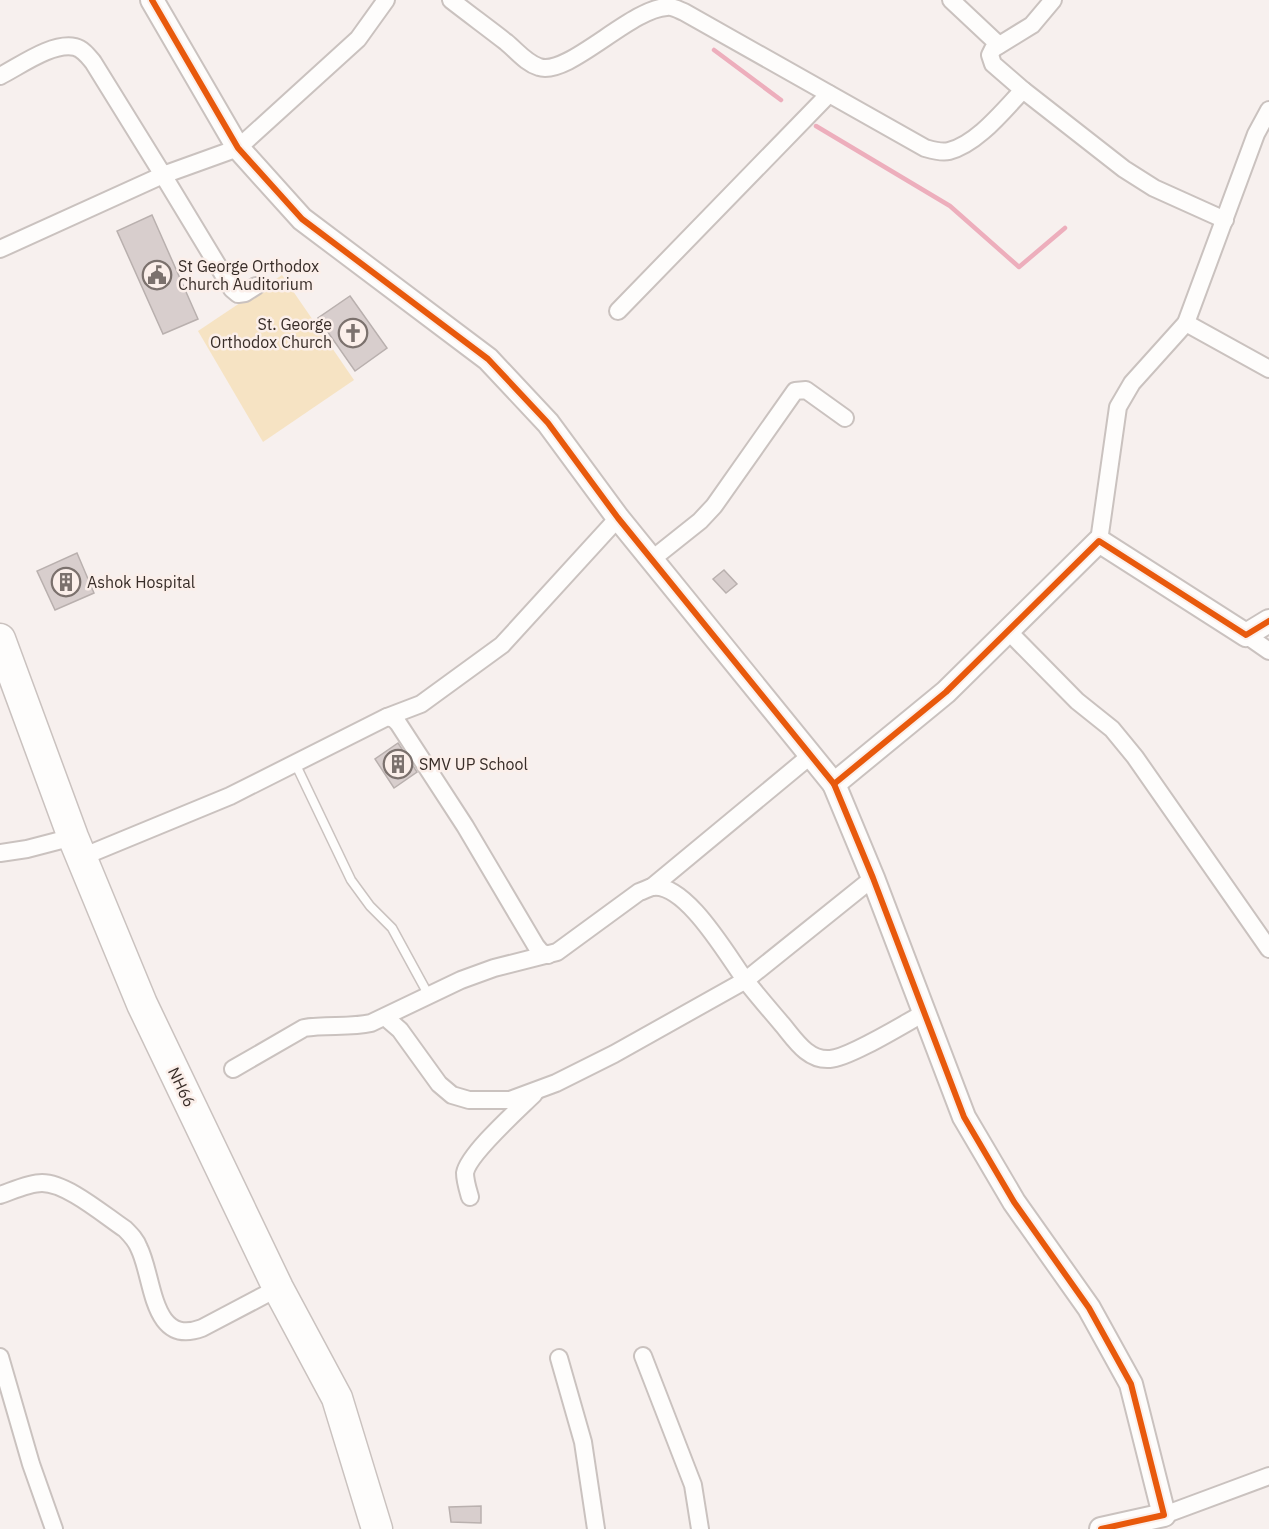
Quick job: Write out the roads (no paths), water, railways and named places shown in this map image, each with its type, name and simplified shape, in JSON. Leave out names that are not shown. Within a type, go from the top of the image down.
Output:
[{"type":"highway","name":"NH66","points":[[0,639],[77,847],[142,1004],[278,1288],[337,1398],[377,1529]]},
{"type":"street","points":[[152,0],[238,148],[302,219],[488,359],[548,423],[651,560],[834,784],[873,878],[964,1117],[1014,1202],[1089,1308],[1131,1384],[1164,1515]]},
{"type":"street","points":[[0,249],[163,175],[238,148],[358,39],[386,0]]},
{"type":"street","points":[[451,0],[527,62],[540,68],[550,68],[566,62],[665,3],[925,148],[935,151],[948,151],[967,141],[990,125],[1023,90]]},
{"type":"street","points":[[951,0],[999,45]]},
{"type":"street","points":[[1053,0],[1032,25],[993,49],[990,60],[1023,90],[1105,154],[1154,188],[1225,220]]},
{"type":"street","points":[[0,76],[51,49],[74,47],[83,51],[93,62],[232,289],[238,294],[245,293],[256,286]]},
{"type":"street","points":[[618,311],[829,94]]},
{"type":"street","points":[[834,784],[946,692],[1099,540],[1118,407],[1132,384],[1186,323],[1256,134],[1269,110]]},
{"type":"street","points":[[1186,323],[1269,369]]},
{"type":"street","points":[[651,560],[700,521],[714,506],[795,391],[806,390],[845,417]]},
{"type":"street","points":[[0,853],[27,849],[77,847],[230,796],[387,717],[421,704],[502,645],[618,518]]},
{"type":"street","points":[[1099,540],[1269,651]]},
{"type":"street","points":[[1246,635],[1269,621]]},
{"type":"street","points":[[1008,631],[1077,701],[1112,729],[1135,757],[1269,950]]},
{"type":"street","points":[[387,717],[398,723],[465,826],[536,946],[548,955]]},
{"type":"street","points":[[233,1069],[304,1028],[356,1026],[385,1017],[428,994],[494,968],[557,952],[639,892],[652,887],[810,756]]},
{"type":"street","points":[[385,1017],[400,1030],[439,1084],[452,1095],[469,1100],[510,1100],[536,1091],[614,1054],[746,980],[873,878]]},
{"type":"street","points":[[652,887],[663,888],[688,904],[702,918],[746,980],[800,1046],[812,1056],[832,1059],[846,1055],[924,1013]]},
{"type":"street","points":[[470,1197],[465,1174],[469,1164],[479,1150],[536,1091]]},
{"type":"street","points":[[0,1195],[40,1183],[52,1185],[69,1192],[125,1229],[140,1249],[159,1312],[165,1323],[172,1328],[191,1332],[202,1328],[278,1288]]},
{"type":"street","points":[[643,1356],[693,1485],[700,1529]]},
{"type":"street","points":[[0,1357],[31,1464],[54,1529]]},
{"type":"street","points":[[559,1358],[583,1442],[596,1529]]},
{"type":"street","points":[[1101,1529],[1164,1515],[1269,1476]]},
{"type":"lane","points":[[295,764],[351,880],[370,906],[392,928],[428,994]]},
{"type":"waterway","points":[[714,50],[781,100]]},
{"type":"waterway","points":[[816,126],[950,206],[1019,267],[1065,228]]},
{"type":"place","name":"St George Orthodox Church Auditorium","points":[[157,275]]},
{"type":"place","name":"St. George Orthodox Church","points":[[353,333]]},
{"type":"place","name":"Ashok Hospital","points":[[66,582]]},
{"type":"place","name":"SMV UP School","points":[[398,764]]}]
